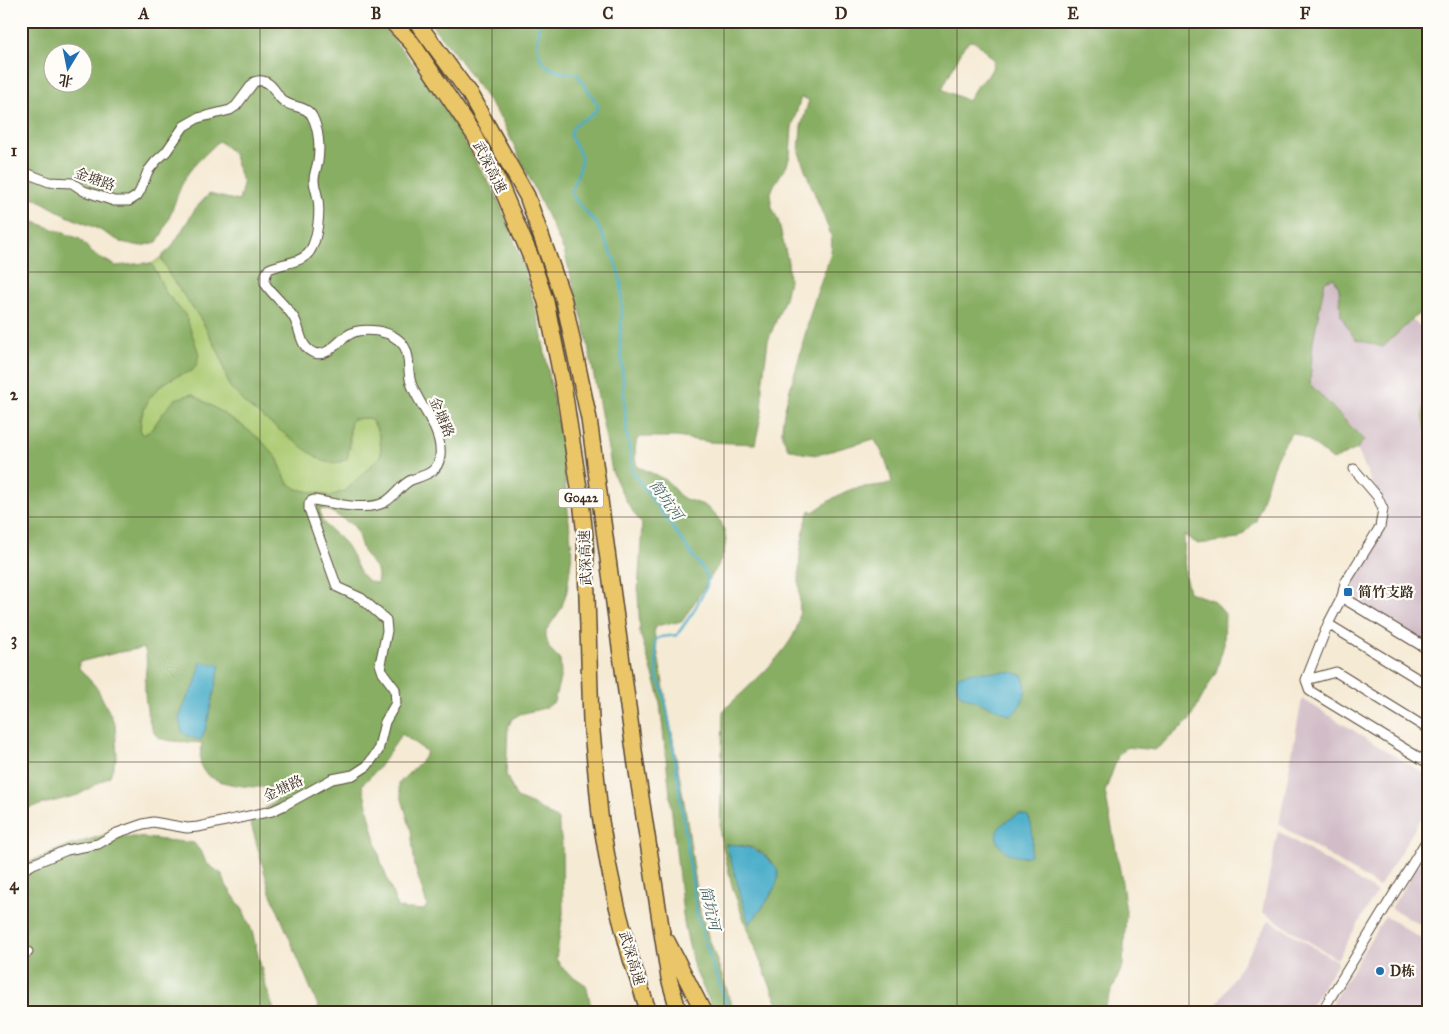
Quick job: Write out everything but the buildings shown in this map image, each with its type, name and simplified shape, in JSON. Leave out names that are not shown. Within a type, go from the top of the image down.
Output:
[{"type":"highway","name":"武深高速","points":[[391,21],[412,44],[475,136],[505,196],[530,256],[546,302],[564,390],[586,535],[591,721],[603,834],[617,906],[631,960],[649,1013]]},
{"type":"highway","name":"武深高速","points":[[416,21],[469,92],[527,196],[564,301],[590,419],[636,765],[660,926],[669,978],[679,1013]]},
{"type":"highway","points":[[660,926],[704,1013]]},
{"type":"street","name":"金塘路","points":[[21,171],[48,182],[72,183],[84,190],[114,201],[128,201],[137,196],[148,171],[166,152],[184,126],[198,118],[230,110],[236,106],[254,82],[261,80],[267,82],[287,104],[307,110],[314,122],[319,153],[314,180],[317,195],[317,228],[310,252],[299,259],[269,269],[265,277],[267,286],[290,312],[297,324],[300,336],[307,349],[311,352],[321,354],[326,352],[347,335],[361,330],[386,333],[398,340],[404,346],[408,356],[411,383],[437,434],[441,450],[438,464],[431,473],[407,483],[390,499],[381,504],[370,507],[346,506],[314,500],[309,504],[309,509],[337,587],[362,598],[387,623],[380,664],[383,673],[395,689],[396,703],[384,727],[378,751],[367,766],[354,775],[332,779],[283,806],[266,812],[198,827],[187,828],[152,822],[143,824],[116,833],[98,844],[68,850],[21,871]]},
{"type":"street","points":[[1354,469],[1377,496],[1383,508],[1380,526],[1345,583],[1342,596],[1328,624],[1306,680],[1310,691],[1428,763]]},
{"type":"street","points":[[1342,596],[1428,649]]},
{"type":"street","points":[[1328,624],[1428,685]]},
{"type":"street","points":[[1306,680],[1336,672],[1428,729]]},
{"type":"street","points":[[1321,1013],[1428,838]]},
{"type":"shaded area","points":[[1333,278],[1339,288],[1341,316],[1383,347],[1412,320],[1428,332],[1428,395],[1424,400],[1423,422],[1428,434],[1428,644],[1349,595],[1350,583],[1387,521],[1388,507],[1371,481],[1357,449],[1364,439],[1310,384],[1313,341],[1325,281]]},
{"type":"shaded area","points":[[1302,699],[1428,776],[1428,807],[1379,887],[1279,824]]},
{"type":"shaded area","points":[[1278,831],[1377,892],[1337,959],[1262,912]]},
{"type":"shaded area","points":[[1428,849],[1428,929],[1391,908]]},
{"type":"shaded area","points":[[1385,916],[1428,943],[1428,1013],[1326,1013]]},
{"type":"shaded area","points":[[1269,920],[1338,962],[1307,1013],[1227,1013],[1216,1006]]},
{"type":"green space","points":[[21,21],[378,21],[426,79],[495,193],[521,258],[540,326],[562,447],[572,553],[567,591],[561,609],[546,631],[549,648],[560,659],[561,674],[554,702],[545,708],[520,714],[512,719],[508,727],[506,775],[517,798],[536,806],[558,820],[562,844],[563,914],[556,959],[565,971],[586,985],[591,1006],[588,1013],[321,1013],[270,892],[250,820],[276,801],[277,787],[234,785],[213,778],[205,773],[201,766],[202,743],[168,740],[159,738],[155,734],[149,721],[146,704],[147,661],[144,648],[79,662],[79,668],[97,688],[115,724],[117,755],[110,776],[78,795],[21,810],[21,217],[80,239],[92,253],[116,266],[152,264],[166,293],[186,316],[199,354],[197,364],[192,371],[175,377],[161,385],[149,399],[141,416],[140,432],[144,435],[153,428],[175,399],[192,394],[260,439],[277,458],[287,482],[297,489],[330,496],[345,491],[381,456],[379,435],[376,426],[369,418],[352,419],[347,459],[335,464],[323,461],[306,450],[245,404],[229,386],[220,355],[202,321],[170,276],[161,257],[171,248],[195,209],[209,194],[239,201],[243,184],[233,153],[219,141],[188,173],[157,242],[141,246],[121,242],[35,198],[21,193]],"holes":[[[320,510],[330,511],[354,526],[363,551],[377,570],[377,583],[371,582],[362,575],[345,543],[323,521]],[[402,734],[427,752],[423,759],[399,783],[411,830],[415,867],[427,905],[424,910],[398,908],[381,862],[362,785],[377,770]]]},
{"type":"green space","points":[[428,21],[1428,21],[1428,305],[1383,347],[1355,339],[1341,316],[1339,288],[1333,278],[1325,281],[1313,341],[1310,384],[1364,440],[1357,449],[1333,460],[1308,440],[1292,432],[1276,458],[1256,521],[1238,539],[1198,544],[1184,535],[1185,575],[1189,592],[1214,601],[1225,614],[1224,644],[1216,672],[1189,721],[1155,750],[1127,747],[1118,756],[1105,792],[1126,912],[1123,965],[1102,1013],[784,1013],[777,1002],[733,889],[720,835],[723,711],[777,658],[786,647],[798,624],[799,569],[805,526],[810,510],[813,512],[834,498],[856,488],[892,483],[885,460],[874,439],[817,455],[802,453],[788,448],[782,430],[787,399],[813,305],[829,260],[832,242],[799,152],[801,127],[809,100],[801,97],[792,127],[790,155],[787,165],[770,195],[788,262],[789,281],[785,298],[768,341],[762,386],[762,412],[755,444],[710,442],[676,437],[641,437],[637,439],[635,449],[637,466],[666,480],[685,499],[704,505],[713,512],[721,522],[726,539],[724,552],[718,566],[683,620],[659,625],[654,632],[686,814],[700,912],[736,1013],[701,1013],[712,1007],[694,968],[684,923],[659,694],[640,633],[638,593],[642,524],[625,499],[612,471],[585,329],[564,251],[502,120],[455,54]],"holes":[[[970,41],[976,42],[994,60],[992,69],[987,77],[977,85],[968,101],[942,89],[964,46]],[[726,844],[746,846],[758,850],[771,861],[776,870],[776,885],[762,909],[750,923]]]},
{"type":"green space","points":[[161,257],[170,276],[202,321],[220,355],[229,386],[350,449],[350,425],[352,419],[369,418],[379,436],[381,456],[345,491],[330,496],[297,489],[287,482],[277,458],[240,424],[192,394],[163,413],[153,428],[144,435],[140,432],[143,413],[149,399],[159,387],[175,377],[186,316],[166,293],[152,264]]},
{"type":"green space","points":[[1428,395],[1428,434],[1423,414],[1425,399]]},
{"type":"green space","points":[[114,832],[117,837],[194,843],[203,855],[206,863],[222,874],[226,885],[243,910],[252,931],[266,987],[275,1013],[21,1013],[21,866],[65,847]]},
{"type":"water","points":[[201,662],[220,665],[206,728],[201,740],[189,737],[182,732],[179,719],[187,698],[195,685]]},
{"type":"water","points":[[973,672],[1012,672],[1022,675],[1025,687],[1024,697],[1019,707],[1011,716],[959,694],[956,683],[958,676]]},
{"type":"water","points":[[1019,814],[1028,816],[1032,830],[1030,855],[1024,857],[1005,851],[997,841],[999,828]]},
{"type":"water","points":[[726,844],[745,847],[762,854],[775,866],[778,872],[778,879],[772,893],[749,924]]},
{"type":"waterway","name":"简坑河","points":[[540,21],[538,51],[544,63],[557,71],[577,74],[598,107],[592,115],[577,123],[571,131],[572,139],[581,159],[571,193],[597,224],[615,261],[621,282],[620,339],[627,435],[633,473],[707,575],[707,586],[693,612],[677,635],[661,637],[655,640],[657,677],[663,691],[671,732],[697,915],[730,1013]]},
{"type":"place","name":"简竹支路","points":[[1348,592]]},
{"type":"place","name":"D栋","points":[[1380,971]]}]
